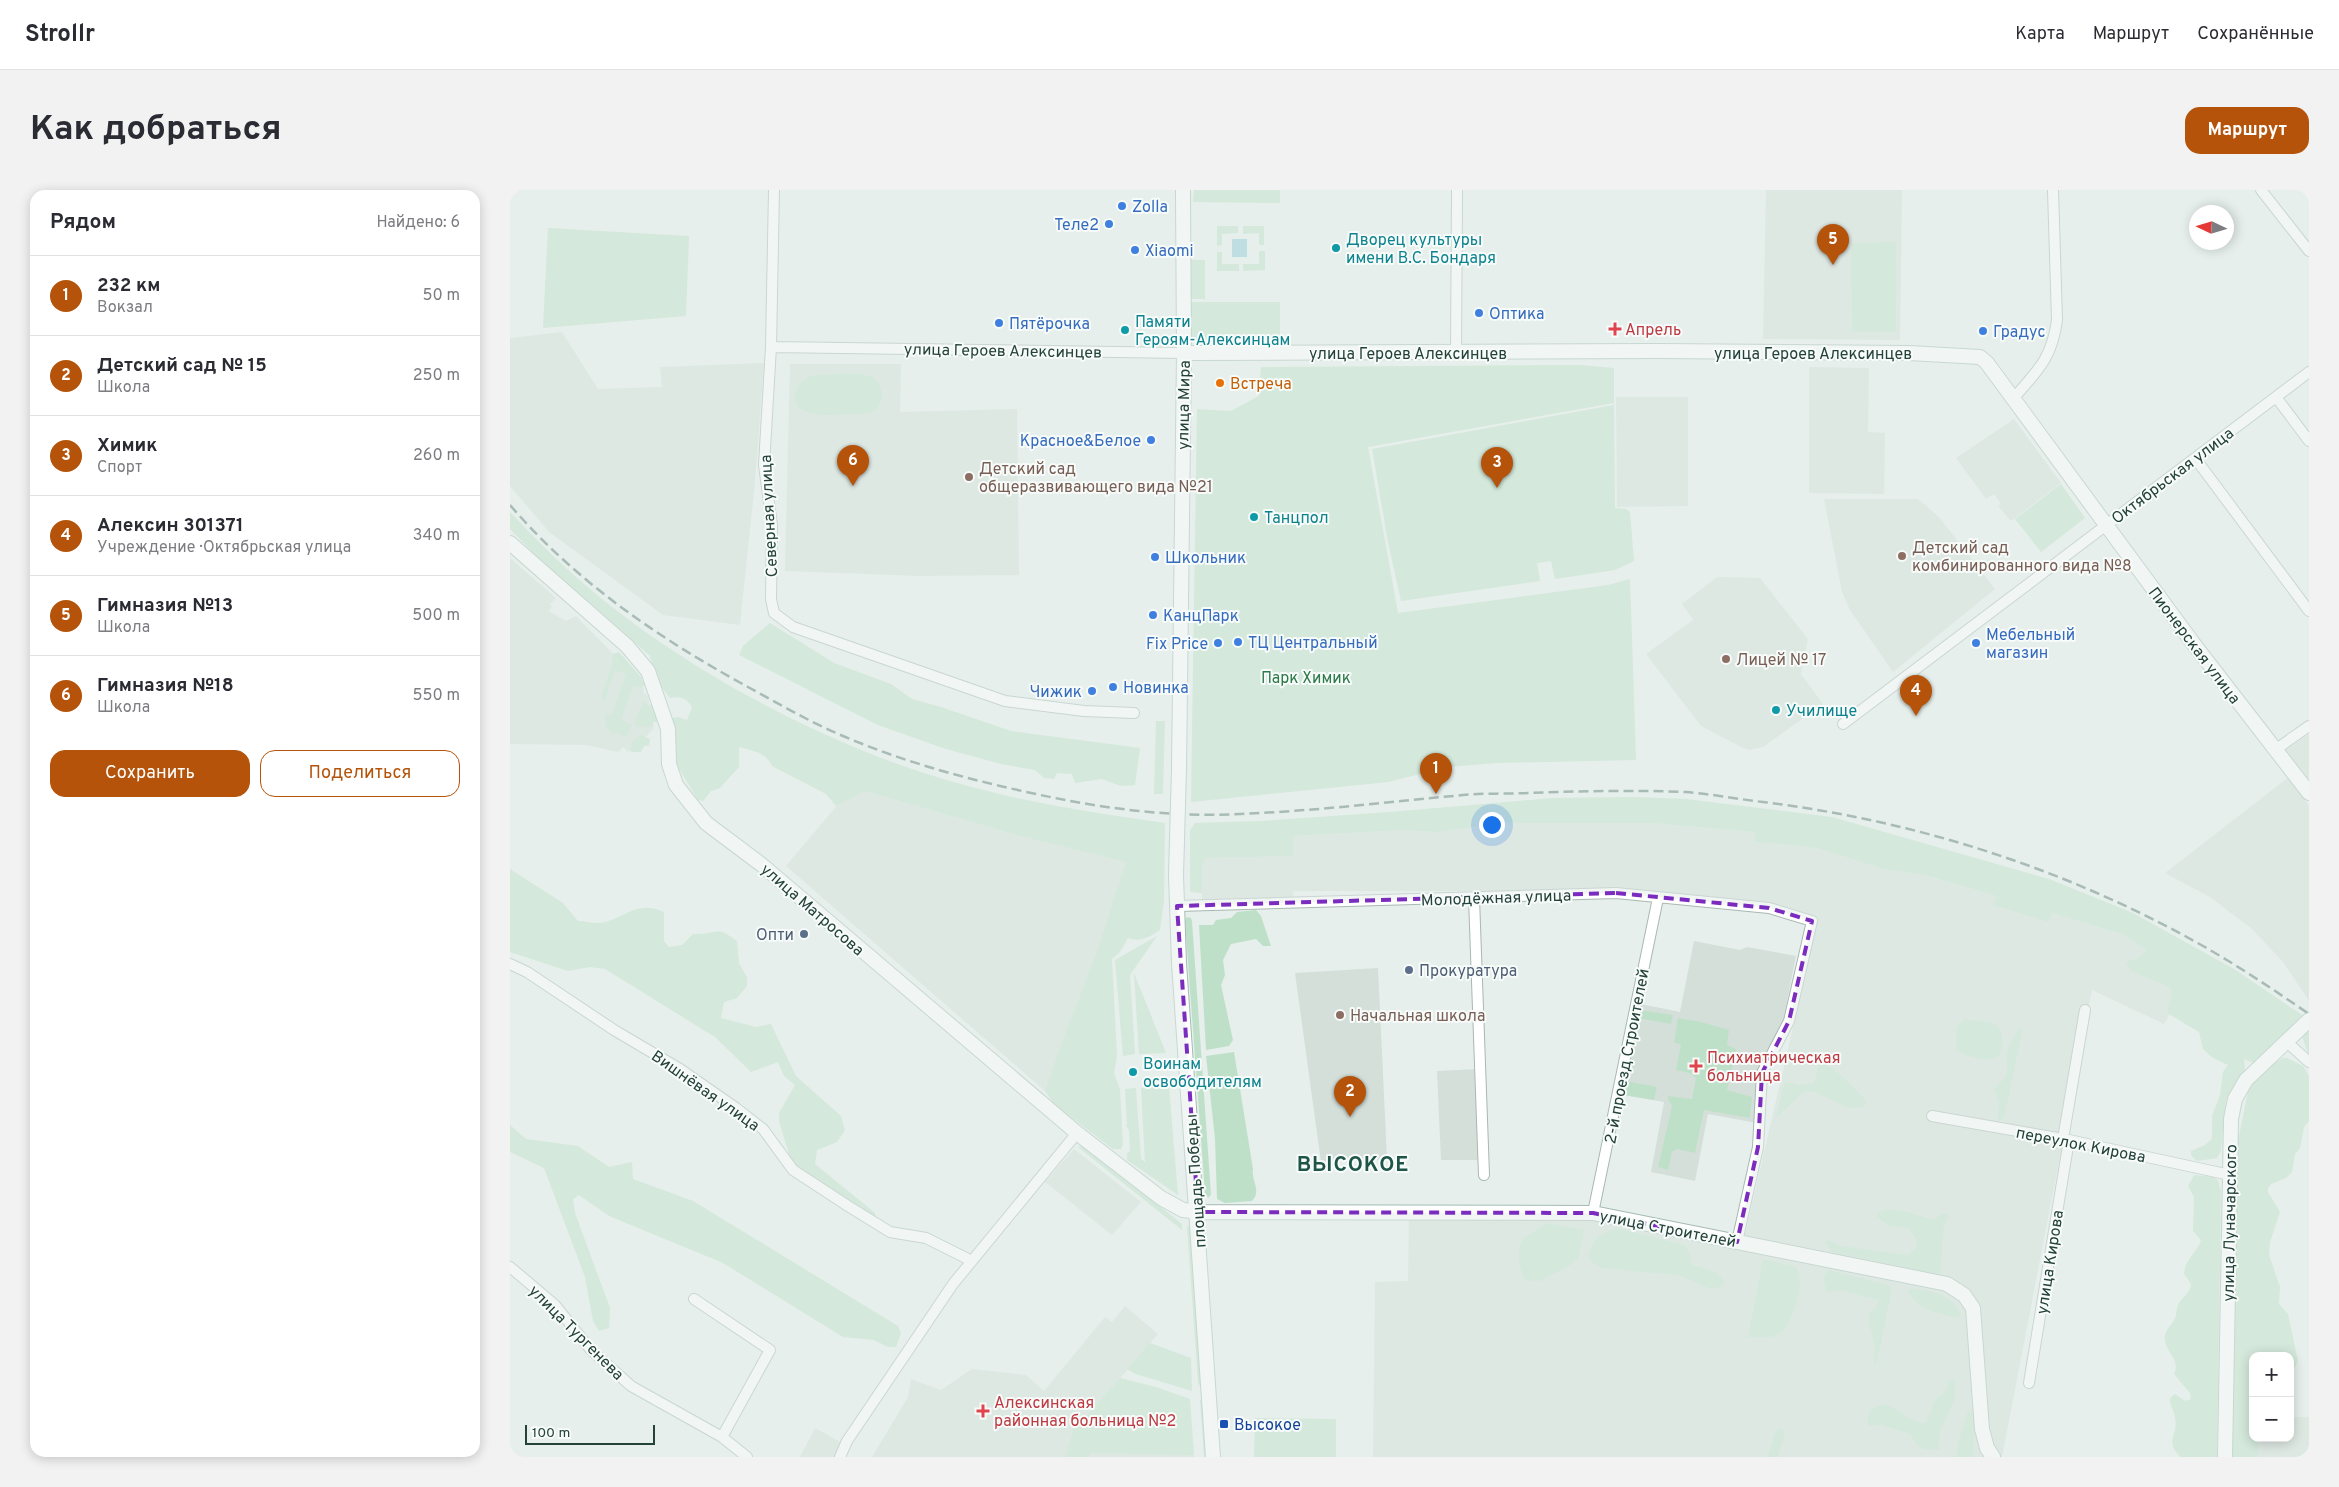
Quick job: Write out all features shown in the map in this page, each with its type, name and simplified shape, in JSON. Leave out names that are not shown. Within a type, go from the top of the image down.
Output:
[{"type":"street","name":"Северная улица","points":[[774,190],[771,347],[764,473],[772,525],[772,607],[778,618],[793,628],[1005,701],[1084,711],[1134,713]]},
{"type":"street","name":"улица Мира","points":[[1176,875],[1184,353],[1184,190]]},
{"type":"street","points":[[1456,353],[1457,190]]},
{"type":"street","points":[[2012,400],[2044,363],[2054,338],[2057,320],[2053,190]]},
{"type":"street","points":[[2261,190],[2309,251]]},
{"type":"street","name":"улица Героев Алексинцев","points":[[771,347],[1184,353],[1658,351],[1909,353],[1969,355],[1983,359]]},
{"type":"street","name":"Пионерская улица","points":[[1983,359],[2105,525],[2309,793]]},
{"type":"street","name":"Октябрьская улица","points":[[1843,724],[2309,372]]},
{"type":"street","points":[[2276,397],[2309,441]]},
{"type":"street","points":[[2195,458],[2309,611]]},
{"type":"street","name":"улица Матросова","points":[[510,543],[627,646],[648,671],[668,729],[669,764],[676,785],[706,823],[762,865],[1077,1133],[1160,1198],[1183,1210],[1198,1212]]},
{"type":"street","points":[[2275,750],[2309,726]]},
{"type":"street","name":"площадь Победы","points":[[1176,875],[1179,963],[1198,1212],[1213,1457]]},
{"type":"street","name":"Молодёжная улица","points":[[1177,906],[1616,893],[1769,908],[1812,921],[1789,1021],[1762,1073],[1758,1147],[1737,1242]]},
{"type":"street","points":[[1474,898],[1484,1175]]},
{"type":"street","name":"2-й проезд Строителей","points":[[1593,1213],[1658,898]]},
{"type":"street","name":"Вишнёвая улица","points":[[510,964],[527,972],[614,1030],[680,1069],[736,1108],[763,1129],[793,1170],[848,1206],[890,1232],[926,1238],[972,1261]]},
{"type":"street","name":"улица Кирова","points":[[2029,1384],[2085,1010]]},
{"type":"street","name":"улица Луначарского","points":[[2225,1457],[2231,1119],[2234,1099],[2246,1080],[2288,1043],[2309,1020]]},
{"type":"street","points":[[2288,1043],[2309,1062]]},
{"type":"street","name":"переулок Кирова","points":[[1932,1116],[2066,1140],[2230,1175]]},
{"type":"street","points":[[840,1457],[847,1441],[948,1292],[1077,1133]]},
{"type":"street","name":"улица Строителей","points":[[1198,1212],[1593,1213],[1935,1281],[1957,1289],[1964,1294],[1973,1308],[1982,1430],[1987,1448],[1993,1457]]},
{"type":"street","name":"улица Тургенева","points":[[510,1266],[555,1305],[590,1349],[631,1386],[722,1437],[747,1457]]},
{"type":"street","points":[[694,1299],[770,1350],[722,1437]]},
{"type":"highlighted area","points":[[1616,893],[1769,908],[1812,921],[1789,1021],[1762,1073],[1758,1147],[1737,1242],[1593,1213],[1198,1212],[1177,906]]},
{"type":"shaded area","points":[[1766,190],[1902,190],[1900,340],[1763,339]]},
{"type":"shaded area","points":[[562,332],[598,389],[662,387],[660,367],[764,363],[755,482],[740,625],[663,615],[549,532],[510,486],[510,338]]},
{"type":"shaded area","points":[[790,364],[901,364],[900,412],[1017,409],[1019,575],[919,576],[785,571]]},
{"type":"shaded area","points":[[1809,367],[1869,368],[1868,432],[1885,433],[1884,494],[1809,493]]},
{"type":"shaded area","points":[[1616,397],[1688,397],[1688,506],[1617,507]]},
{"type":"shaded area","points":[[2014,419],[2061,483],[2011,521],[1998,506],[2001,504],[1994,494],[1986,499],[1956,458]]},
{"type":"shaded area","name":"Детский сад комбинированного вида №8","points":[[1824,499],[1918,499],[1939,517],[1995,589],[1893,672],[1850,610],[1842,592]]},
{"type":"shaded area","points":[[510,558],[556,598],[550,604],[552,606],[549,611],[566,621],[576,616],[632,673],[644,689],[643,692],[648,696],[654,728],[632,752],[630,750],[628,752],[623,747],[618,752],[586,745],[510,744]]},
{"type":"shaded area","name":"Лицей № 17","points":[[1717,577],[1760,578],[1808,639],[1801,674],[1823,704],[1763,747],[1749,750],[1701,726],[1646,654],[1693,620],[1682,604]]},
{"type":"shaded area","points":[[2309,734],[2309,784],[2283,752]]},
{"type":"shaded area","points":[[2289,777],[2309,806],[2309,1001],[2283,962],[2252,929],[2210,897],[2165,873]]},
{"type":"shaded area","points":[[865,791],[1024,837],[1127,862],[1096,954],[1059,1049],[1045,1091],[786,866],[839,803]]},
{"type":"shaded area","points":[[1505,823],[1652,823],[1755,832],[1755,842],[1813,847],[1884,869],[1929,876],[2125,935],[2193,975],[2164,1024],[2092,990],[2002,1457],[1373,1457],[1375,1282],[1408,1281],[1409,1210],[1553,1205],[1745,1235],[1818,919],[1771,903],[1561,891],[1293,891],[1294,901],[1202,904],[1202,866],[1206,858],[1293,856],[1293,836],[1402,830],[1437,832]]},
{"type":"shaded area","name":"Психиатрическая больница","points":[[1694,941],[1740,950],[1747,947],[1796,956],[1781,1031],[1764,1060],[1757,1123],[1708,1114],[1695,1181],[1651,1172],[1664,1102],[1624,1095],[1641,1004],[1680,1012]]},
{"type":"shaded area","points":[[1378,968],[1387,1159],[1321,1162],[1295,973]]},
{"type":"shaded area","points":[[1477,1069],[1482,1160],[1441,1160],[1437,1071]]},
{"type":"shaded area","points":[[1074,1149],[1141,1202],[1112,1235],[1045,1182]]},
{"type":"shaded area","points":[[1125,1306],[1158,1334],[1116,1383],[1195,1457],[872,1457],[908,1397],[911,1379],[941,1390],[972,1369],[1026,1375],[1044,1391],[1105,1317],[1112,1322]]},
{"type":"shaded area","points":[[2294,1417],[2309,1417],[2309,1457],[2255,1457],[2256,1442],[2294,1442]]},
{"type":"shaded area","points":[[815,1428],[842,1443],[834,1457],[800,1457]]},
{"type":"green space","points":[[1194,190],[1280,190],[1280,203],[1193,202]]},
{"type":"green space","points":[[1217,226],[1238,226],[1238,233],[1222,234],[1222,245],[1217,246]]},
{"type":"green space","points":[[1243,226],[1264,226],[1264,245],[1259,245],[1259,233],[1243,234]]},
{"type":"green space","points":[[548,228],[689,236],[686,316],[543,328]]},
{"type":"green space","points":[[1896,242],[1896,332],[1852,332],[1851,243]]},
{"type":"green space","points":[[1259,251],[1265,251],[1265,270],[1243,271],[1243,264],[1259,264]]},
{"type":"green space","points":[[1217,252],[1222,252],[1222,264],[1239,264],[1239,271],[1217,271]]},
{"type":"green space","points":[[1189,260],[1205,260],[1205,299],[1188,299]]},
{"type":"green space","points":[[1189,302],[1280,302],[1280,339],[1189,340]]},
{"type":"green space","name":"Парк Химик","points":[[1580,365],[1614,368],[1614,403],[1368,447],[1398,613],[1608,585],[1630,579],[1636,760],[1496,763],[1448,767],[1388,782],[1191,802],[1197,409],[1231,411],[1259,396],[1261,367]]},
{"type":"green space","points":[[852,374],[872,377],[881,389],[882,394],[879,405],[872,412],[865,414],[824,415],[812,414],[800,409],[795,399],[798,387],[807,378],[814,375]]},
{"type":"green space","points":[[1614,405],[1615,508],[1626,509],[1630,512],[1634,561],[1615,570],[1555,579],[1551,561],[1537,563],[1540,581],[1401,601],[1388,542],[1372,449]]},
{"type":"green space","points":[[2061,484],[2085,518],[2041,552],[2015,519]]},
{"type":"green space","points":[[510,512],[583,583],[666,646],[713,676],[812,728],[912,769],[986,791],[1037,802],[1165,823],[1164,901],[1160,930],[1140,940],[1128,938],[1120,952],[1112,959],[1117,1056],[1114,1073],[1120,1089],[1123,1145],[1121,1149],[1113,1149],[1055,1105],[1045,1091],[1059,1049],[1096,954],[1126,862],[1024,837],[865,791],[836,806],[826,794],[772,766],[763,755],[739,747],[739,767],[720,788],[711,791],[703,801],[698,800],[676,764],[673,723],[673,718],[678,717],[687,720],[692,707],[683,698],[670,698],[657,681],[650,656],[594,606],[555,575],[510,529]]},
{"type":"green space","points":[[770,623],[834,663],[891,684],[912,699],[1011,731],[1140,748],[1135,785],[1121,786],[1102,779],[1075,783],[1072,774],[1057,773],[1054,779],[1044,778],[1035,770],[1001,764],[946,749],[878,725],[739,655],[743,646]]},
{"type":"green space","points":[[619,652],[641,677],[645,685],[641,688],[633,685],[622,717],[622,720],[632,725],[626,736],[623,737],[619,733],[611,733],[606,726],[605,715],[612,715],[626,674],[615,670],[604,702],[601,698],[612,665],[613,654]]},
{"type":"green space","points":[[646,702],[649,706],[652,703],[659,718],[657,722],[653,722],[652,726],[636,727],[635,721],[643,703]]},
{"type":"green space","points":[[1156,721],[1165,721],[1163,794],[1154,794]]},
{"type":"green space","points":[[640,735],[650,739],[649,745],[644,746],[641,752],[632,752],[630,750],[632,742]]},
{"type":"green space","points":[[1633,797],[1686,799],[1832,817],[2049,879],[2133,913],[2234,969],[2302,1015],[2256,1064],[2244,1059],[2245,1071],[2226,1099],[2221,1151],[2217,1158],[2197,1161],[2191,1155],[2191,1151],[2205,1145],[2212,1139],[2212,1116],[2220,1095],[2223,1072],[2228,1065],[2213,1058],[2203,1049],[2199,1032],[2169,1014],[2167,1010],[2172,991],[2170,987],[2131,971],[2126,963],[2129,960],[2137,959],[2147,950],[2125,935],[2052,913],[2049,922],[1993,905],[1996,896],[1929,876],[1884,869],[1813,847],[1755,842],[1755,832],[1652,823],[1505,823],[1437,832],[1402,830],[1293,836],[1293,856],[1206,858],[1202,866],[1202,893],[1190,892],[1190,830],[1195,823],[1260,821],[1390,812],[1553,798]]},
{"type":"green space","points":[[510,869],[563,903],[578,921],[602,923],[640,908],[655,909],[664,912],[664,941],[669,947],[682,945],[693,934],[720,932],[737,941],[739,963],[747,978],[747,986],[737,998],[724,1002],[721,1018],[756,1027],[771,1024],[796,1076],[841,1116],[845,1130],[837,1142],[817,1150],[815,1164],[875,1213],[876,1220],[793,1167],[779,1121],[779,1113],[795,1085],[784,1076],[778,1062],[751,1072],[715,1037],[605,969],[590,967],[568,971],[510,952]]},
{"type":"green space","points":[[1256,910],[1261,916],[1271,946],[1263,946],[1256,939],[1231,944],[1223,960],[1225,975],[1221,985],[1233,1040],[1229,1046],[1206,1050],[1199,925],[1213,925],[1216,920],[1231,918],[1237,912]]},
{"type":"green space","points":[[1187,917],[1191,918],[1192,921],[1211,1195],[1208,1198],[1205,1193],[1185,921]]},
{"type":"green space","points":[[1157,936],[1130,975],[1135,1054],[1123,1056],[1115,960]]},
{"type":"green space","points":[[1134,973],[1166,1053],[1139,1054]]},
{"type":"green space","points":[[1640,1010],[1673,1015],[1671,1024],[1638,1018]]},
{"type":"green space","points":[[1678,1018],[1729,1030],[1727,1045],[1736,1049],[1727,1090],[1752,1097],[1750,1118],[1704,1110],[1695,1153],[1677,1149],[1672,1152],[1668,1170],[1658,1167],[1672,1106],[1668,1096],[1692,1099],[1696,1078],[1689,1073],[1676,1070],[1681,1044],[1674,1043]]},
{"type":"green space","points":[[1965,1019],[1989,1022],[1999,1028],[2003,1041],[2000,1054],[1997,1057],[1982,1059],[1956,1050],[1956,1027]]},
{"type":"green space","points":[[2023,1028],[2004,1118],[2001,1120],[1998,1118],[1999,1102],[1994,1089],[2007,1073],[2008,1050],[2019,1029]]},
{"type":"green space","points":[[2309,1028],[2309,1056],[2302,1036]]},
{"type":"green space","points":[[1234,1052],[1256,1193],[1252,1201],[1225,1203],[1217,1199],[1215,1139],[1206,1056]]},
{"type":"green space","points":[[2283,1058],[2287,1058],[2303,1066],[2309,1076],[2309,1121],[2304,1127],[2300,1148],[2295,1154],[2292,1172],[2286,1178],[2271,1184],[2268,1188],[2268,1192],[2280,1212],[2270,1242],[2269,1255],[2280,1287],[2279,1304],[2288,1314],[2298,1361],[2294,1369],[2294,1352],[2249,1352],[2249,1442],[2259,1442],[2258,1457],[2231,1457],[2238,1141],[2249,1087],[2264,1070]]},
{"type":"green space","points":[[1819,1063],[1831,1067],[1849,1083],[1864,1098],[1866,1103],[1864,1107],[1848,1108],[1815,1092],[1805,1091],[1776,1117],[1784,1084],[1789,1082],[1798,1085],[1814,1083]]},
{"type":"green space","points":[[1626,1081],[1657,1087],[1654,1100],[1624,1095]]},
{"type":"green space","points":[[1169,1086],[1178,1195],[1127,1160],[1127,1153],[1130,1152],[1129,1131],[1126,1125],[1125,1089],[1136,1088],[1141,1159],[1145,1162],[1141,1088]]},
{"type":"green space","points":[[510,1125],[526,1139],[578,1146],[609,1167],[632,1162],[633,1179],[693,1201],[898,1326],[901,1333],[896,1347],[888,1347],[874,1340],[843,1337],[723,1263],[609,1216],[579,1195],[573,1199],[575,1213],[610,1308],[609,1328],[599,1331],[593,1321],[585,1277],[544,1168],[510,1152]]},
{"type":"green space","points":[[1084,1146],[1182,1224],[1182,1230],[1078,1147]]},
{"type":"green space","points":[[2194,1175],[2213,1177],[2218,1180],[2221,1191],[2217,1457],[2181,1457],[2173,1447],[2172,1442],[2176,1423],[2170,1398],[2175,1394],[2185,1401],[2191,1399],[2190,1393],[2174,1374],[2176,1363],[2166,1346],[2165,1335],[2176,1316],[2179,1303],[2189,1290],[2191,1284],[2184,1274],[2185,1269],[2201,1240],[2193,1231],[2194,1197],[2188,1186]]},
{"type":"green space","points":[[1885,1210],[1900,1210],[1935,1220],[1940,1214],[1947,1214],[1948,1217],[1943,1230],[1941,1272],[1938,1274],[1832,1252],[1825,1243],[1827,1240],[1841,1246],[1908,1255],[1916,1248],[1917,1240],[1908,1228],[1890,1226],[1877,1217],[1878,1213]]},
{"type":"green space","points":[[1548,1223],[1584,1230],[1579,1256],[1574,1263],[1539,1281],[1525,1280],[1519,1259],[1521,1242],[1524,1237]]},
{"type":"green space","points":[[1187,1226],[1191,1227],[1202,1389],[1198,1383]]},
{"type":"green space","points":[[1617,1228],[1684,1245],[1689,1252],[1692,1265],[1716,1272],[1725,1282],[1719,1288],[1711,1289],[1678,1275],[1601,1268],[1593,1263],[1588,1256],[1590,1249],[1598,1237]]},
{"type":"green space","points":[[1763,1259],[1796,1267],[1800,1281],[1799,1291],[1789,1322],[1779,1334],[1768,1337],[1748,1337]]},
{"type":"green space","points":[[1829,1270],[1888,1285],[1892,1288],[1877,1362],[1874,1365],[1874,1344],[1868,1318],[1870,1312],[1877,1306],[1878,1300],[1839,1290],[1827,1292],[1823,1277]]},
{"type":"green space","points":[[1911,1289],[1940,1294],[1952,1302],[1961,1315],[1959,1318],[1954,1317],[1922,1306],[1907,1291]]},
{"type":"green space","points":[[1150,1343],[1191,1358],[1192,1391],[1136,1374],[1127,1369]]},
{"type":"green space","points":[[1120,1378],[1156,1387],[1190,1399],[1194,1455],[1090,1453],[1089,1457],[1065,1457],[1075,1424],[1080,1424]]},
{"type":"green space","points":[[1949,1380],[1955,1381],[1955,1399],[1940,1432],[1939,1450],[1921,1448],[1910,1434],[1881,1425],[1870,1426],[1867,1420],[1870,1411],[1881,1405],[1891,1407],[1913,1420],[1926,1423],[1935,1400],[1945,1392]]},
{"type":"green space","points":[[1200,1400],[1204,1400],[1208,1457],[1204,1457]]},
{"type":"green space","points":[[1968,1411],[1972,1412],[1974,1424],[1973,1457],[1956,1457],[1958,1443]]},
{"type":"green space","points":[[1255,1418],[1336,1419],[1336,1457],[1254,1457]]},
{"type":"green space","points":[[1781,1429],[1785,1433],[1778,1457],[1768,1457],[1776,1430]]},
{"type":"water","points":[[1232,239],[1247,239],[1247,257],[1232,257]]},
{"type":"railway","points":[[510,505],[536,533],[591,584],[651,629],[715,669],[831,731],[904,759],[967,778],[1095,805],[1181,814],[1211,815],[1296,811],[1471,794],[1608,791],[1686,792],[1821,810],[1878,822],[1990,852],[2099,894],[2151,918],[2203,946],[2244,970],[2309,1014]]},
{"type":"place","name":"Zolla","points":[[1122,206]]},
{"type":"place","name":"Теле2","points":[[1109,224]]},
{"type":"place","name":"Дворец культуры имени В.С. Бондаря","points":[[1336,248]]},
{"type":"place","name":"Xiaomi","points":[[1135,250]]},
{"type":"place","name":"Гимназия №13","points":[[1833,265]]},
{"type":"place","name":"Оптика","points":[[1479,313]]},
{"type":"place","name":"Пятёрочка","points":[[999,323]]},
{"type":"place","name":"Апрель","points":[[1615,329]]},
{"type":"place","name":"Памяти Героям-Алексинцам","points":[[1125,330]]},
{"type":"place","name":"Градус","points":[[1983,331]]},
{"type":"place","name":"Встреча","points":[[1220,383]]},
{"type":"place","name":"Красное&Белое","points":[[1151,440]]},
{"type":"place","name":"Детский сад общеразвивающего вида №21","points":[[969,477]]},
{"type":"place","name":"Гимназия №18","points":[[853,486]]},
{"type":"place","name":"Химик","points":[[1497,488]]},
{"type":"place","name":"Танцпол","points":[[1254,517]]},
{"type":"place","name":"Детский сад комбинированного вида №8","points":[[1902,556]]},
{"type":"place","name":"Школьник","points":[[1155,557]]},
{"type":"place","name":"КанцПарк","points":[[1153,615]]},
{"type":"place","name":"ТЦ Центральный","points":[[1238,642]]},
{"type":"place","name":"Fix Price","points":[[1218,643]]},
{"type":"place","name":"Мебельный магазин","points":[[1976,643]]},
{"type":"place","name":"Лицей № 17","points":[[1726,659]]},
{"type":"place","name":"Новинка","points":[[1113,687]]},
{"type":"place","name":"Чижик","points":[[1092,691]]},
{"type":"place","name":"Училище","points":[[1776,710]]},
{"type":"place","name":"Алексин 301371","points":[[1916,716]]},
{"type":"place","name":"232 км","points":[[1436,794]]},
{"type":"place","name":"Опти","points":[[804,934]]},
{"type":"place","name":"Прокуратура","points":[[1409,970]]},
{"type":"place","name":"Начальная школа","points":[[1340,1015]]},
{"type":"place","name":"Психиатрическая больница","points":[[1696,1066]]},
{"type":"place","name":"Воинам освободителям","points":[[1133,1072]]},
{"type":"place","name":"Детский сад № 15","points":[[1350,1117]]},
{"type":"place","name":"Алексинская районная больница №2","points":[[983,1411]]},
{"type":"place","name":"Высокое","points":[[1224,1424]]},
{"type":"district","name":"ВЫСОКОЕ","points":[[1353,1164]]}]
